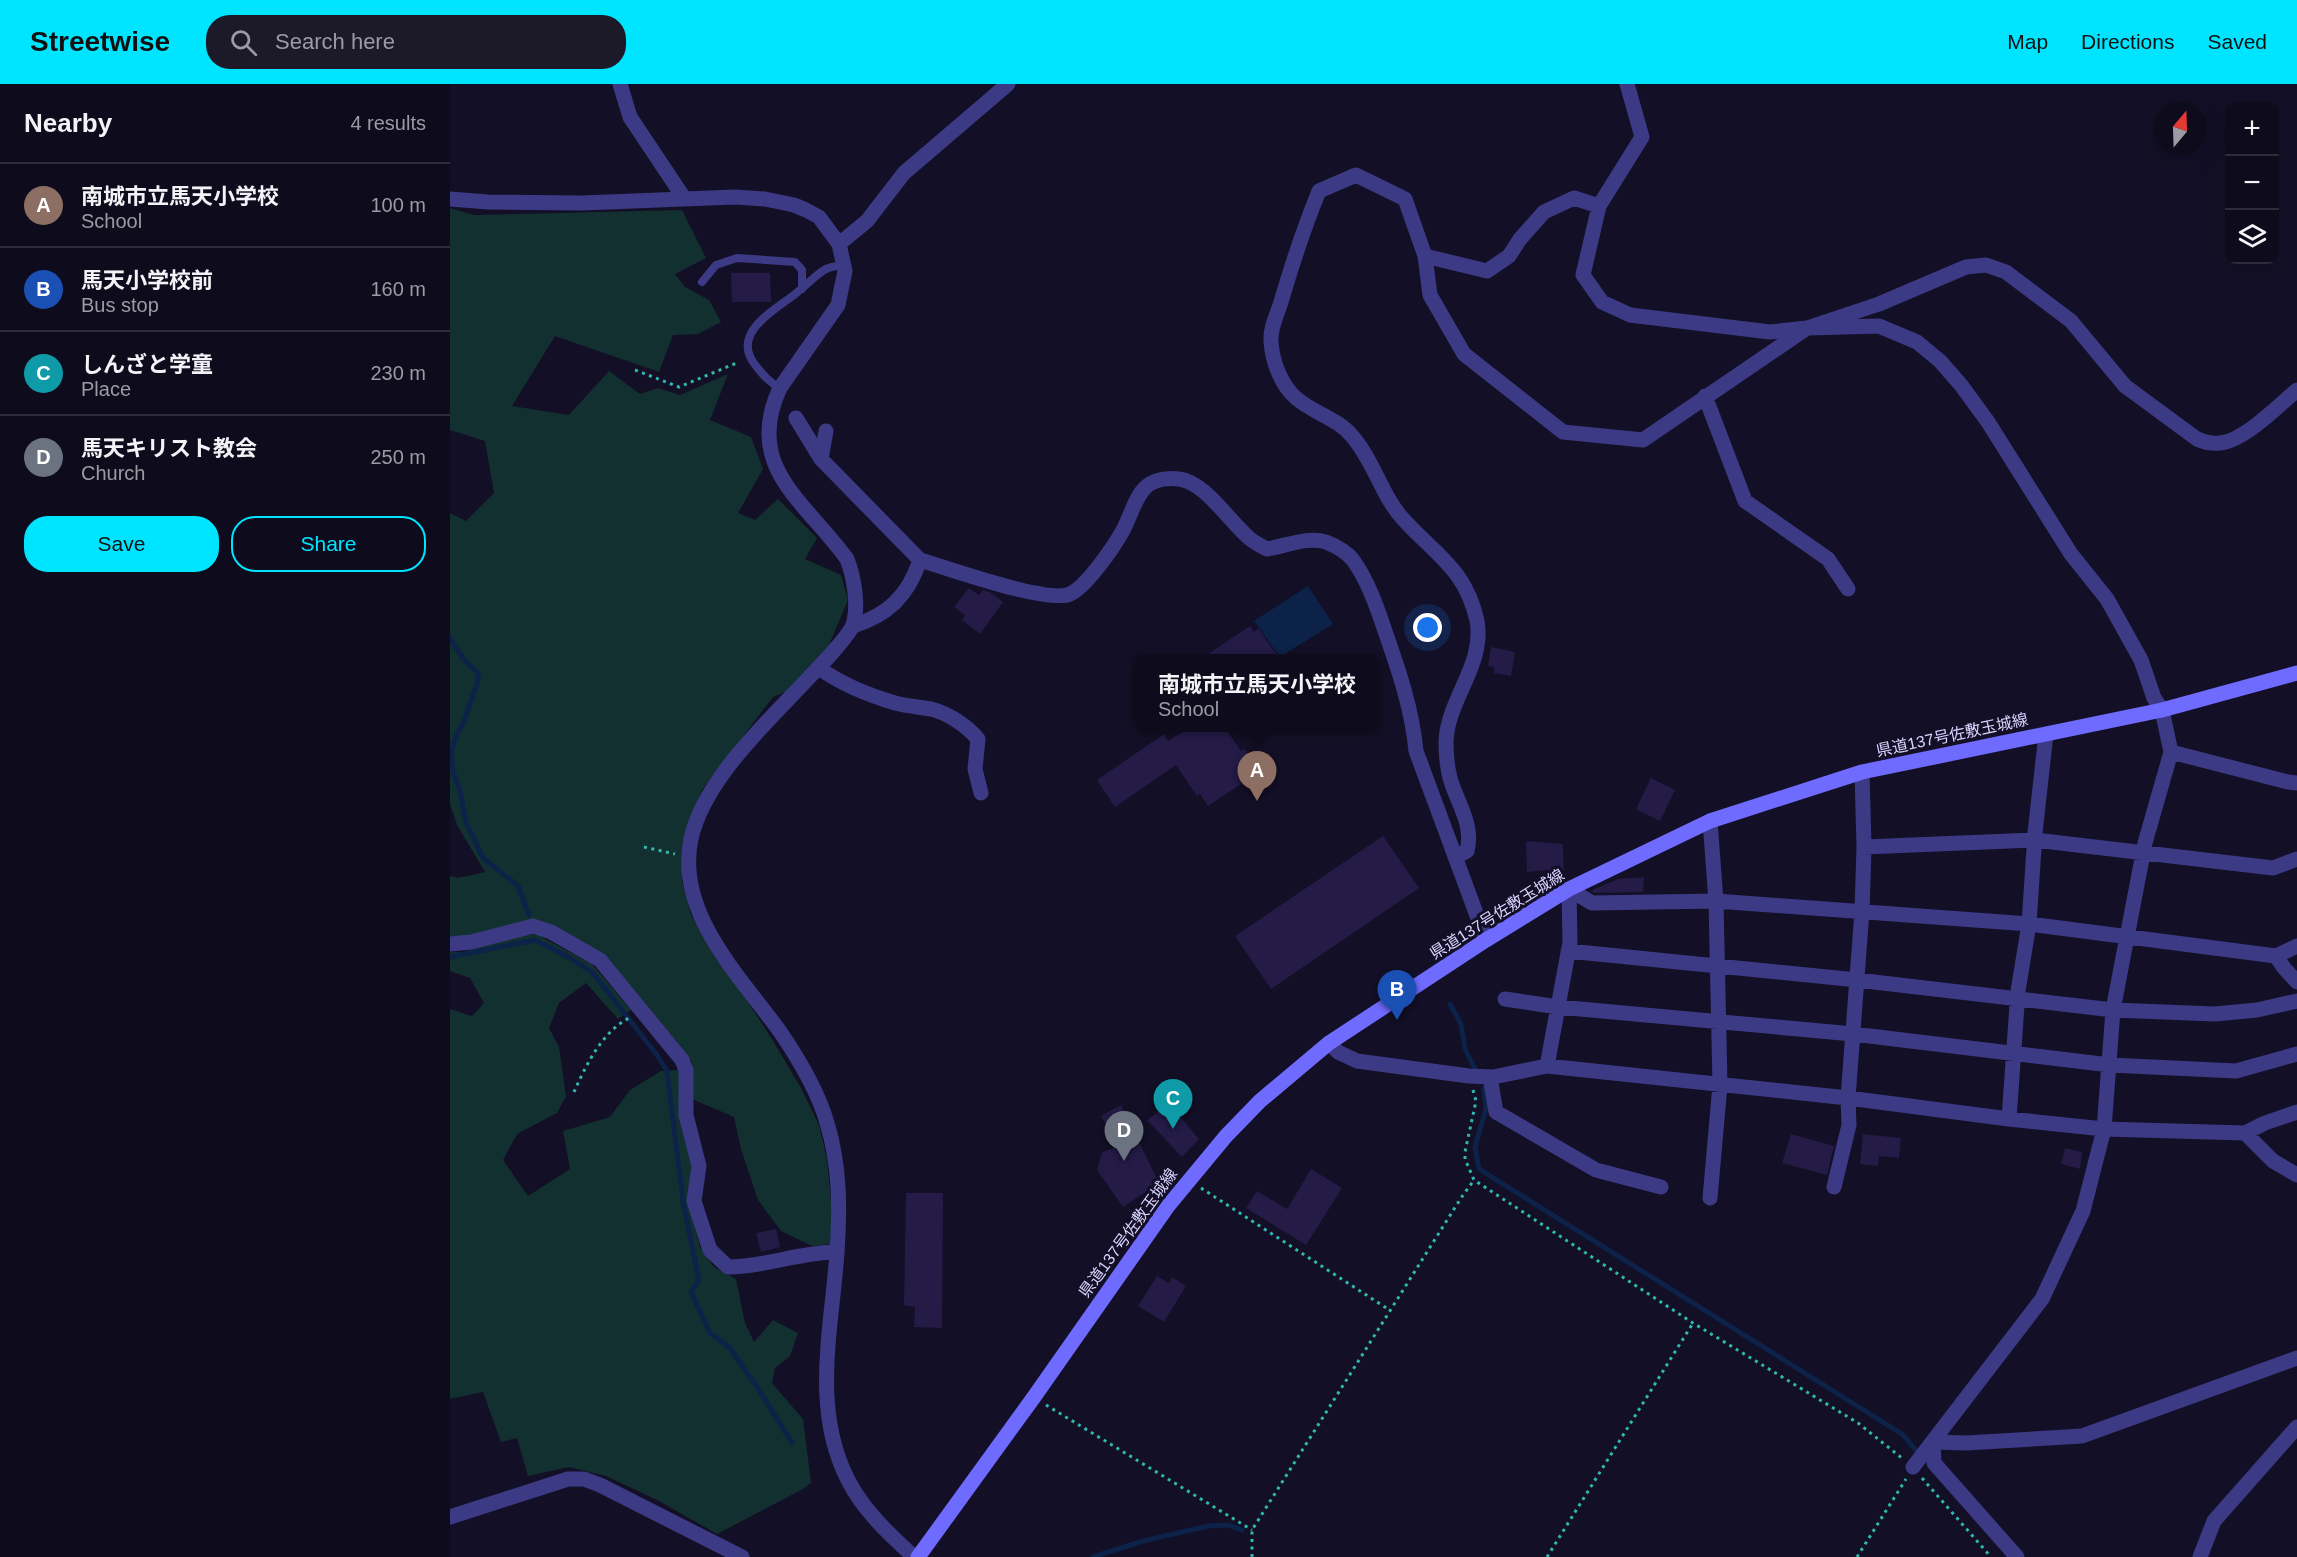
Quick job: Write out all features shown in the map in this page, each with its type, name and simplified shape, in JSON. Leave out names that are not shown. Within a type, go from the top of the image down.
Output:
[{"type":"main road","name":"県道137号佐敷玉城線","points":[[916,1557],[1034,1397],[1161,1215],[1189,1178],[1260,1101],[1329,1043],[1486,940],[1569,889],[1710,821],[1862,772],[2162,710],[2297,673]]},
{"type":"street","points":[[620,84],[630,117],[684,198]]},
{"type":"street","points":[[839,244],[867,220],[904,173],[1008,84]]},
{"type":"street","points":[[1627,84],[1642,137],[1599,206],[1583,275],[1602,302],[1630,315],[1770,332],[1807,328],[1879,326],[1917,342],[1940,361],[1988,422],[2071,554],[2107,599],[2141,660],[2154,698],[2162,710],[2171,752],[2143,853],[2127,936],[2113,1011],[2104,1129],[2083,1211],[2042,1299],[1913,1467]]},
{"type":"street","points":[[1455,857],[1467,851],[1469,826],[1450,777],[1446,753],[1446,732],[1472,669],[1477,647],[1477,624],[1469,592],[1458,572],[1402,518],[1374,467],[1350,433],[1340,424],[1297,399],[1285,385],[1274,363],[1271,341],[1273,324],[1297,244],[1319,191],[1356,176],[1405,199],[1425,256],[1430,295],[1464,354],[1563,432],[1643,440],[1807,328],[1879,304],[1966,267],[1986,265],[2006,272],[2071,321],[2126,386],[2197,439],[2209,443],[2228,442],[2254,426],[2297,390]]},
{"type":"street","points":[[450,199],[488,202],[582,203],[735,197],[765,199],[794,205],[819,218],[839,244],[845,265],[843,288],[838,305],[773,401],[768,427],[769,449],[777,471],[847,559],[853,575],[855,593],[853,626]]},
{"type":"street","points":[[1425,256],[1487,271],[1509,256],[1520,239],[1544,212],[1574,198],[1599,206]]},
{"type":"street","points":[[1706,396],[1744,501],[1828,559],[1848,589]]},
{"type":"street","points":[[796,418],[821,459],[920,560],[1027,591],[1054,596],[1070,594],[1088,579],[1106,558],[1123,531],[1133,505],[1141,492],[1156,481],[1181,479],[1198,488],[1249,539],[1267,549],[1308,540],[1324,542],[1342,550],[1352,560],[1374,598],[1408,697],[1416,751],[1486,940]]},
{"type":"street","points":[[821,459],[826,430]]},
{"type":"street","points":[[916,1557],[879,1522],[848,1480],[836,1452],[828,1418],[825,1382],[837,1252],[839,1195],[828,1126],[821,1102],[781,1034],[711,935],[697,906],[689,873],[689,857],[697,819],[713,786],[730,763],[819,668],[853,626],[874,620],[905,591],[920,560]]},
{"type":"street","points":[[819,668],[871,696],[898,704],[934,710],[971,731],[978,739],[975,769],[981,793]]},
{"type":"street","points":[[2009,1119],[2017,1000],[2029,924],[2046,734]]},
{"type":"street","points":[[2171,752],[2297,783]]},
{"type":"street","points":[[1834,1186],[1849,1125],[1848,1098],[1862,911],[1864,847],[1862,772]]},
{"type":"street","points":[[1710,821],[1716,901],[1720,1085],[1710,1198]]},
{"type":"street","points":[[1864,847],[2035,840],[2273,868],[2297,859]]},
{"type":"street","points":[[1547,1066],[1568,951],[1569,889],[1593,903],[1716,901],[1862,911],[2029,924],[2277,956],[2297,946]]},
{"type":"street","points":[[450,944],[471,942],[518,928],[533,926],[551,932],[600,960],[682,1060],[686,1070],[686,1116],[699,1166],[694,1201],[710,1250],[728,1267],[742,1267],[821,1252],[837,1252]]},
{"type":"street","points":[[1568,951],[1857,980],[2113,1011],[2215,1014],[2257,1010],[2297,1000]]},
{"type":"street","points":[[2277,956],[2297,982]]},
{"type":"street","points":[[1505,999],[1558,1007],[1853,1034],[2110,1065],[2236,1071],[2297,1054]]},
{"type":"street","points":[[1329,1043],[1338,1052],[1357,1061],[1469,1076],[1490,1077],[1547,1066],[1848,1098],[2104,1129],[2246,1132],[2265,1122],[2297,1112]]},
{"type":"street","points":[[1490,1077],[1496,1112],[1596,1170],[1661,1187]]},
{"type":"street","points":[[2246,1132],[2273,1161],[2297,1175]]},
{"type":"street","points":[[1933,1442],[1966,1443],[2082,1436],[2297,1358]]},
{"type":"street","points":[[2200,1557],[2214,1521],[2297,1427]]},
{"type":"street","points":[[1933,1442],[1934,1463],[2017,1557]]},
{"type":"street","points":[[450,1517],[539,1486],[568,1479],[584,1479],[742,1557]]},
{"type":"lane","points":[[702,282],[716,265],[737,258],[795,261],[802,270],[802,289]]},
{"type":"lane","points":[[780,388],[768,381],[749,358],[746,344],[752,331],[764,317],[825,269],[845,265]]},
{"type":"path","points":[[635,370],[679,387],[749,358]]},
{"type":"path","points":[[644,847],[689,857]]},
{"type":"path","points":[[574,1092],[587,1063],[618,1024],[631,1017]]},
{"type":"path","points":[[1469,1076],[1476,1101],[1465,1152],[1467,1165],[1474,1180],[1693,1323],[1858,1423],[1913,1467],[1991,1557]]},
{"type":"path","points":[[1189,1178],[1210,1195],[1391,1311]]},
{"type":"path","points":[[1252,1557],[1252,1530],[1474,1180]]},
{"type":"path","points":[[1547,1557],[1693,1323]]},
{"type":"path","points":[[1034,1397],[1252,1530]]},
{"type":"path","points":[[1857,1557],[1913,1467]]},
{"type":"green space","points":[[450,208],[474,215],[682,210],[706,258],[675,274],[685,287],[709,300],[721,322],[698,334],[673,335],[659,372],[555,336],[512,406],[569,415],[609,371],[640,394],[658,388],[680,395],[728,374],[710,420],[751,437],[763,469],[738,513],[755,520],[778,499],[817,538],[805,559],[841,575],[848,600],[829,645],[788,691],[773,697],[702,790],[684,838],[682,882],[691,915],[772,1039],[801,1088],[819,1125],[827,1159],[832,1244],[812,1246],[781,1231],[758,1200],[741,1149],[734,1117],[692,1099],[692,1062],[642,1001],[554,927],[450,938],[450,876],[458,878],[485,872],[457,825],[450,804],[450,513],[466,521],[494,493],[485,441],[450,430]]},
{"type":"green space","points":[[518,933],[538,935],[592,964],[631,1010],[618,1019],[586,983],[559,1003],[549,1028],[559,1047],[566,1096],[557,1113],[517,1134],[503,1160],[528,1196],[570,1169],[563,1131],[610,1117],[630,1090],[661,1071],[681,1070],[692,1165],[688,1201],[700,1247],[714,1267],[736,1279],[745,1323],[754,1342],[773,1320],[798,1333],[790,1356],[775,1368],[772,1383],[803,1419],[811,1483],[717,1534],[657,1500],[606,1476],[569,1467],[528,1476],[517,1438],[501,1442],[483,1392],[450,1399],[450,1009],[472,1016],[484,1003],[470,978],[450,971],[450,952],[463,952]]},
{"type":"water","points":[[1308,586],[1333,624],[1285,654],[1278,654],[1254,621]]},
{"type":"building","points":[[731,273],[770,273],[771,302],[732,302]]},
{"type":"building","points":[[969,588],[979,595],[983,590],[990,592],[1003,602],[980,634],[962,620],[965,615],[954,607]]},
{"type":"building","points":[[1250,626],[1254,632],[1258,628],[1276,654],[1208,654]]},
{"type":"building","points":[[1491,647],[1515,652],[1511,676],[1494,673],[1494,667],[1488,666]]},
{"type":"building","points":[[1183,732],[1228,732],[1241,751],[1245,749],[1252,760],[1249,763],[1256,774],[1208,806],[1200,794],[1197,796],[1176,765],[1115,807],[1097,780],[1164,734],[1168,741]]},
{"type":"building","points":[[1651,778],[1675,790],[1660,821],[1636,809]]},
{"type":"building","points":[[1383,836],[1419,888],[1271,989],[1235,936]]},
{"type":"building","points":[[1526,841],[1563,844],[1564,880],[1548,883],[1546,870],[1527,872]]},
{"type":"building","points":[[1644,877],[1643,892],[1595,893],[1590,891],[1618,879]]},
{"type":"building","points":[[1169,1104],[1199,1139],[1182,1157],[1147,1120]]},
{"type":"building","points":[[1121,1105],[1159,1183],[1123,1207],[1097,1170],[1102,1152],[1119,1146],[1101,1116]]},
{"type":"building","points":[[1791,1134],[1834,1146],[1827,1175],[1782,1163]]},
{"type":"building","points":[[1863,1134],[1901,1138],[1899,1158],[1879,1156],[1878,1166],[1860,1164]]},
{"type":"building","points":[[2065,1148],[2082,1152],[2080,1169],[2061,1164]]},
{"type":"building","points":[[1311,1169],[1342,1188],[1306,1245],[1246,1208],[1257,1191],[1287,1209]]},
{"type":"building","points":[[906,1193],[943,1193],[942,1328],[914,1327],[915,1307],[904,1305]]},
{"type":"building","points":[[776,1229],[780,1247],[761,1252],[756,1233]]},
{"type":"building","points":[[1157,1276],[1169,1283],[1172,1277],[1186,1286],[1164,1322],[1138,1306]]},
{"type":"waterway","points":[[450,638],[464,660],[478,673],[478,681],[451,753],[453,771],[460,791],[466,822],[483,858],[518,886],[529,915]]},
{"type":"waterway","points":[[450,957],[535,940],[593,973],[657,1055],[667,1071],[683,1201],[699,1280],[691,1292],[710,1333],[730,1348],[792,1443]]},
{"type":"waterway","points":[[1450,1004],[1461,1024],[1465,1049],[1475,1069]]},
{"type":"waterway","points":[[1484,1088],[1486,1109],[1475,1147],[1479,1169],[1902,1434],[1920,1455]]},
{"type":"waterway","points":[[1093,1557],[1143,1541],[1208,1526],[1228,1525],[1242,1530]]},
{"type":"place","name":"南城市立馬天小学校","points":[[1257,801]]},
{"type":"place","name":"馬天小学校前","points":[[1397,1020]]},
{"type":"place","name":"しんざと学童","points":[[1173,1129]]},
{"type":"place","name":"馬天キリスト教会","points":[[1124,1161]]}]
